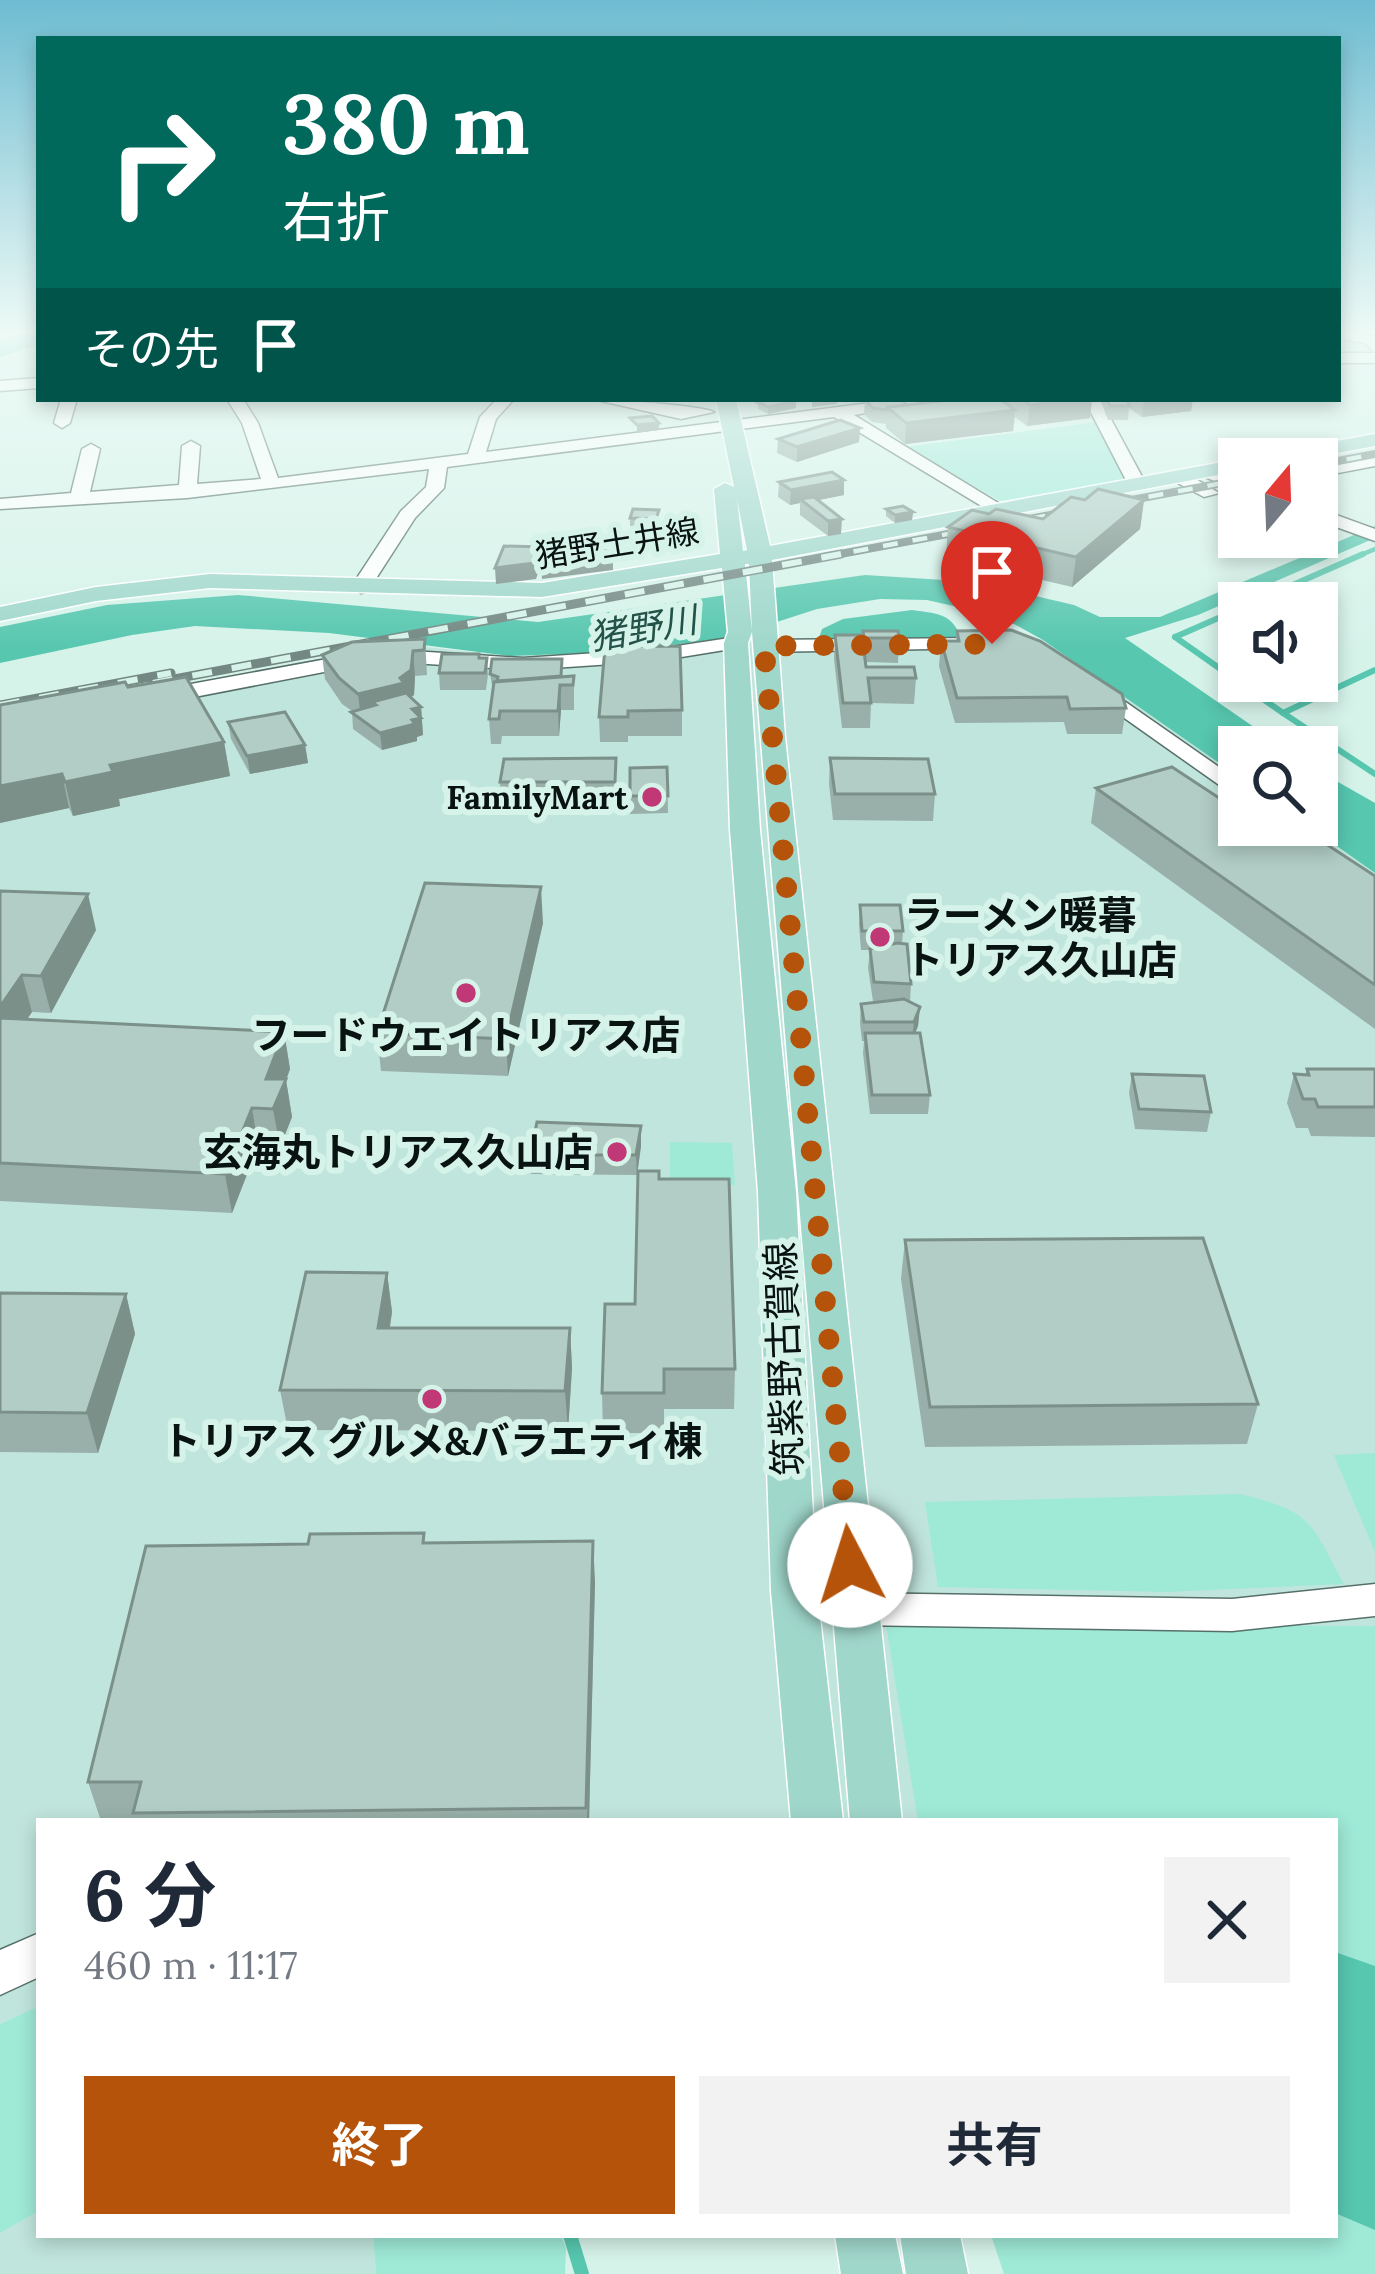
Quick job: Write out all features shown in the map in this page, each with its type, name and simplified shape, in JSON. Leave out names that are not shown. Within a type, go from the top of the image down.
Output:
[{"type":"main road","name":"筑紫野古賀線","points":[[714,438],[748,568],[750,638],[876,1818]]},
{"type":"main road","points":[[1338,447],[1375,440]]},
{"type":"main road","name":"猪野土井線","points":[[0,614],[96,594],[210,581],[542,590],[748,568],[999,509],[1050,500],[1078,505],[1137,484],[1178,476],[1208,482],[1218,477]]},
{"type":"main road","name":"筑紫野古賀線","points":[[750,638],[745,830],[777,1192],[794,1591],[817,1818]]},
{"type":"main road","points":[[866,2238],[872,2274]]},
{"type":"main road","points":[[931,2238],[937,2274]]},
{"type":"street","points":[[255,438],[272,484]]},
{"type":"street","points":[[475,458],[481,438]]},
{"type":"street","points":[[0,504],[272,484],[614,438]]},
{"type":"street","points":[[881,438],[999,509]]},
{"type":"street","points":[[1113,438],[1137,484]]},
{"type":"street","points":[[187,493],[191,446]]},
{"type":"street","points":[[79,499],[91,449]]},
{"type":"street","points":[[1338,468],[1375,461]]},
{"type":"street","points":[[361,587],[408,515],[435,488],[439,463]]},
{"type":"street","points":[[1208,482],[1218,483]]},
{"type":"street","points":[[0,522],[41,502]]},
{"type":"street","points":[[1078,505],[1111,513]]},
{"type":"street","points":[[1338,522],[1368,533]]},
{"type":"street","points":[[131,702],[381,655],[523,664],[657,655],[750,638],[1012,645]]},
{"type":"street","points":[[1069,669],[1218,778]]},
{"type":"street","points":[[854,1609],[1232,1615],[1375,1600]]},
{"type":"street","points":[[0,1973],[36,1955]]},
{"type":"shaded area","points":[[973,438],[1105,438],[1127,479],[1000,501],[905,447]]},
{"type":"shaded area","points":[[727,638],[1043,640],[1218,762],[1218,846],[1337,846],[1375,873],[1375,1627],[933,1818],[36,1818],[36,2007],[0,2024],[0,721],[406,645],[510,656],[615,652]]},
{"type":"shaded area","points":[[670,1142],[732,1143],[735,1185],[670,1181]]},
{"type":"shaded area","points":[[1375,1453],[1375,1552],[1334,1455]]},
{"type":"shaded area","points":[[1240,1494],[1282,1507],[1306,1522],[1344,1584],[1166,1592],[938,1587],[925,1502]]},
{"type":"shaded area","points":[[886,1625],[1375,1626],[1375,2274],[1004,2274],[992,2238],[1338,2238],[1338,1818],[918,1818]]},
{"type":"shaded area","points":[[36,2007],[36,2213],[0,2233],[0,2024]]},
{"type":"shaded area","points":[[36,2213],[36,2238],[373,2238],[376,2274],[0,2274],[0,2233]]},
{"type":"shaded area","points":[[373,2238],[562,2238],[566,2248],[565,2274],[376,2274]]},
{"type":"water","points":[[1375,526],[1375,538],[1338,554],[1338,542]]},
{"type":"water","points":[[1299,558],[1329,558],[1274,582],[1243,582]]},
{"type":"water","name":"猪野川","points":[[865,575],[976,582],[1074,605],[1100,617],[1160,617],[1218,592],[1218,606],[1125,638],[1253,726],[1218,726],[1218,762],[1043,640],[1014,624],[927,600],[880,599],[817,609],[727,638],[615,652],[510,656],[329,633],[195,626],[0,663],[0,627],[107,605],[238,595],[538,622]]},
{"type":"water","points":[[912,610],[949,620],[962,641],[818,641],[822,629],[843,619]]},
{"type":"water","points":[[1338,782],[1375,803],[1375,873],[1337,846]]},
{"type":"water","points":[[1338,1953],[1375,1966],[1375,2230],[1338,2214]]},
{"type":"building","points":[[781,438],[826,438],[797,447]]},
{"type":"building","points":[[832,472],[844,480],[791,490],[779,482]]},
{"type":"building","points":[[1098,489],[1144,500],[1076,557],[948,527],[972,510],[989,514],[996,509],[1043,519],[1071,497],[1085,500]]},
{"type":"building","points":[[814,497],[842,519],[828,521],[800,499]]},
{"type":"building","points":[[903,506],[913,512],[895,515],[886,509]]},
{"type":"building","points":[[633,509],[659,510],[656,519],[630,518]]},
{"type":"building","points":[[642,535],[671,536],[669,544],[640,543]]},
{"type":"building","points":[[504,546],[541,547],[535,563],[495,568]]},
{"type":"building","points":[[546,548],[612,551],[613,554],[541,564]]},
{"type":"building","points":[[1011,630],[1040,641],[1122,694],[1126,708],[1070,709],[1067,697],[957,698],[941,641],[959,641],[957,631]]},
{"type":"building","points":[[863,631],[898,631],[899,638],[864,638]]},
{"type":"building","points":[[835,635],[862,635],[866,667],[914,667],[916,678],[868,678],[871,703],[843,703]]},
{"type":"building","points":[[425,639],[424,650],[413,651],[411,670],[400,678],[404,683],[358,694],[322,655],[352,642]]},
{"type":"building","points":[[680,646],[682,710],[599,717],[605,647]]},
{"type":"building","points":[[442,654],[479,654],[487,658],[485,673],[439,673]]},
{"type":"building","points":[[492,659],[562,659],[561,676],[497,681],[490,674]]},
{"type":"building","points":[[574,676],[573,685],[560,685],[558,711],[500,711],[499,719],[489,719],[494,682]]},
{"type":"building","points":[[186,677],[224,742],[110,765],[113,772],[65,782],[62,774],[0,786],[0,705],[125,682],[128,687]]},
{"type":"building","points":[[406,693],[421,707],[412,709],[421,718],[412,720],[415,724],[380,733],[351,712],[376,705],[372,702]]},
{"type":"building","points":[[285,712],[305,745],[247,756],[228,722]]},
{"type":"building","points":[[616,758],[615,782],[500,782],[504,759]]},
{"type":"building","points":[[830,758],[928,759],[935,794],[835,794]]},
{"type":"building","points":[[667,767],[668,796],[630,796],[630,768]]},
{"type":"building","points":[[1172,767],[1218,797],[1218,846],[1329,846],[1375,876],[1375,985],[1096,788]]},
{"type":"building","points":[[425,883],[541,887],[506,1039],[377,1033]]},
{"type":"building","points":[[0,891],[88,894],[41,976],[22,975],[0,1007]]},
{"type":"building","points":[[860,905],[900,905],[903,931],[862,931]]},
{"type":"building","points":[[907,944],[911,984],[874,982],[870,949]]},
{"type":"building","points":[[904,999],[920,1007],[914,1022],[864,1022],[861,1004]]},
{"type":"building","points":[[0,1018],[284,1032],[266,1079],[286,1079],[273,1109],[252,1108],[225,1174],[0,1163]]},
{"type":"building","points":[[865,1033],[920,1033],[930,1095],[872,1095]]},
{"type":"building","points":[[1307,1069],[1375,1069],[1375,1107],[1318,1107],[1315,1099],[1303,1099],[1294,1074],[1309,1075]]},
{"type":"building","points":[[1132,1074],[1204,1076],[1211,1112],[1139,1109]]},
{"type":"building","points":[[537,1122],[641,1126],[636,1155],[530,1155]]},
{"type":"building","points":[[638,1171],[659,1171],[659,1179],[729,1179],[735,1369],[664,1369],[664,1393],[602,1393],[605,1304],[635,1304]]},
{"type":"building","points":[[1203,1238],[1258,1404],[930,1407],[905,1240]]},
{"type":"building","points":[[306,1272],[387,1273],[378,1328],[570,1328],[565,1391],[280,1390]]},
{"type":"building","points":[[0,1293],[126,1294],[87,1413],[0,1412]]},
{"type":"building","points":[[424,1533],[423,1543],[593,1541],[586,1808],[133,1813],[141,1782],[88,1782],[146,1546],[308,1544],[310,1534]]},
{"type":"waterway","points":[[1360,555],[1375,549]]},
{"type":"waterway","points":[[1300,582],[1360,555]]},
{"type":"waterway","points":[[1356,557],[1360,555]]},
{"type":"waterway","points":[[1218,618],[1175,637],[1218,667]]},
{"type":"waterway","points":[[1283,713],[1375,670]]},
{"type":"waterway","points":[[1267,702],[1283,713]]},
{"type":"waterway","points":[[1283,713],[1375,774]]},
{"type":"waterway","points":[[571,2238],[582,2274]]},
{"type":"railway","points":[[1338,461],[1375,454]]},
{"type":"railway","points":[[824,557],[1218,484]]},
{"type":"railway","points":[[153,683],[841,554]]},
{"type":"railway","points":[[0,705],[171,673]]},
{"type":"place","name":"FamilyMart","points":[[652,797]]},
{"type":"place","name":"ラーメン暖暮 トリアス久山店","points":[[880,937]]},
{"type":"place","name":"フードウェイトリアス店","points":[[466,993]]},
{"type":"place","name":"玄海丸トリアス久山店","points":[[617,1152]]},
{"type":"place","name":"トリアス グルメ&バラエティ棟","points":[[432,1399]]},
{"type":"route","points":[[850,1565],[764,646],[992,644]]}]
